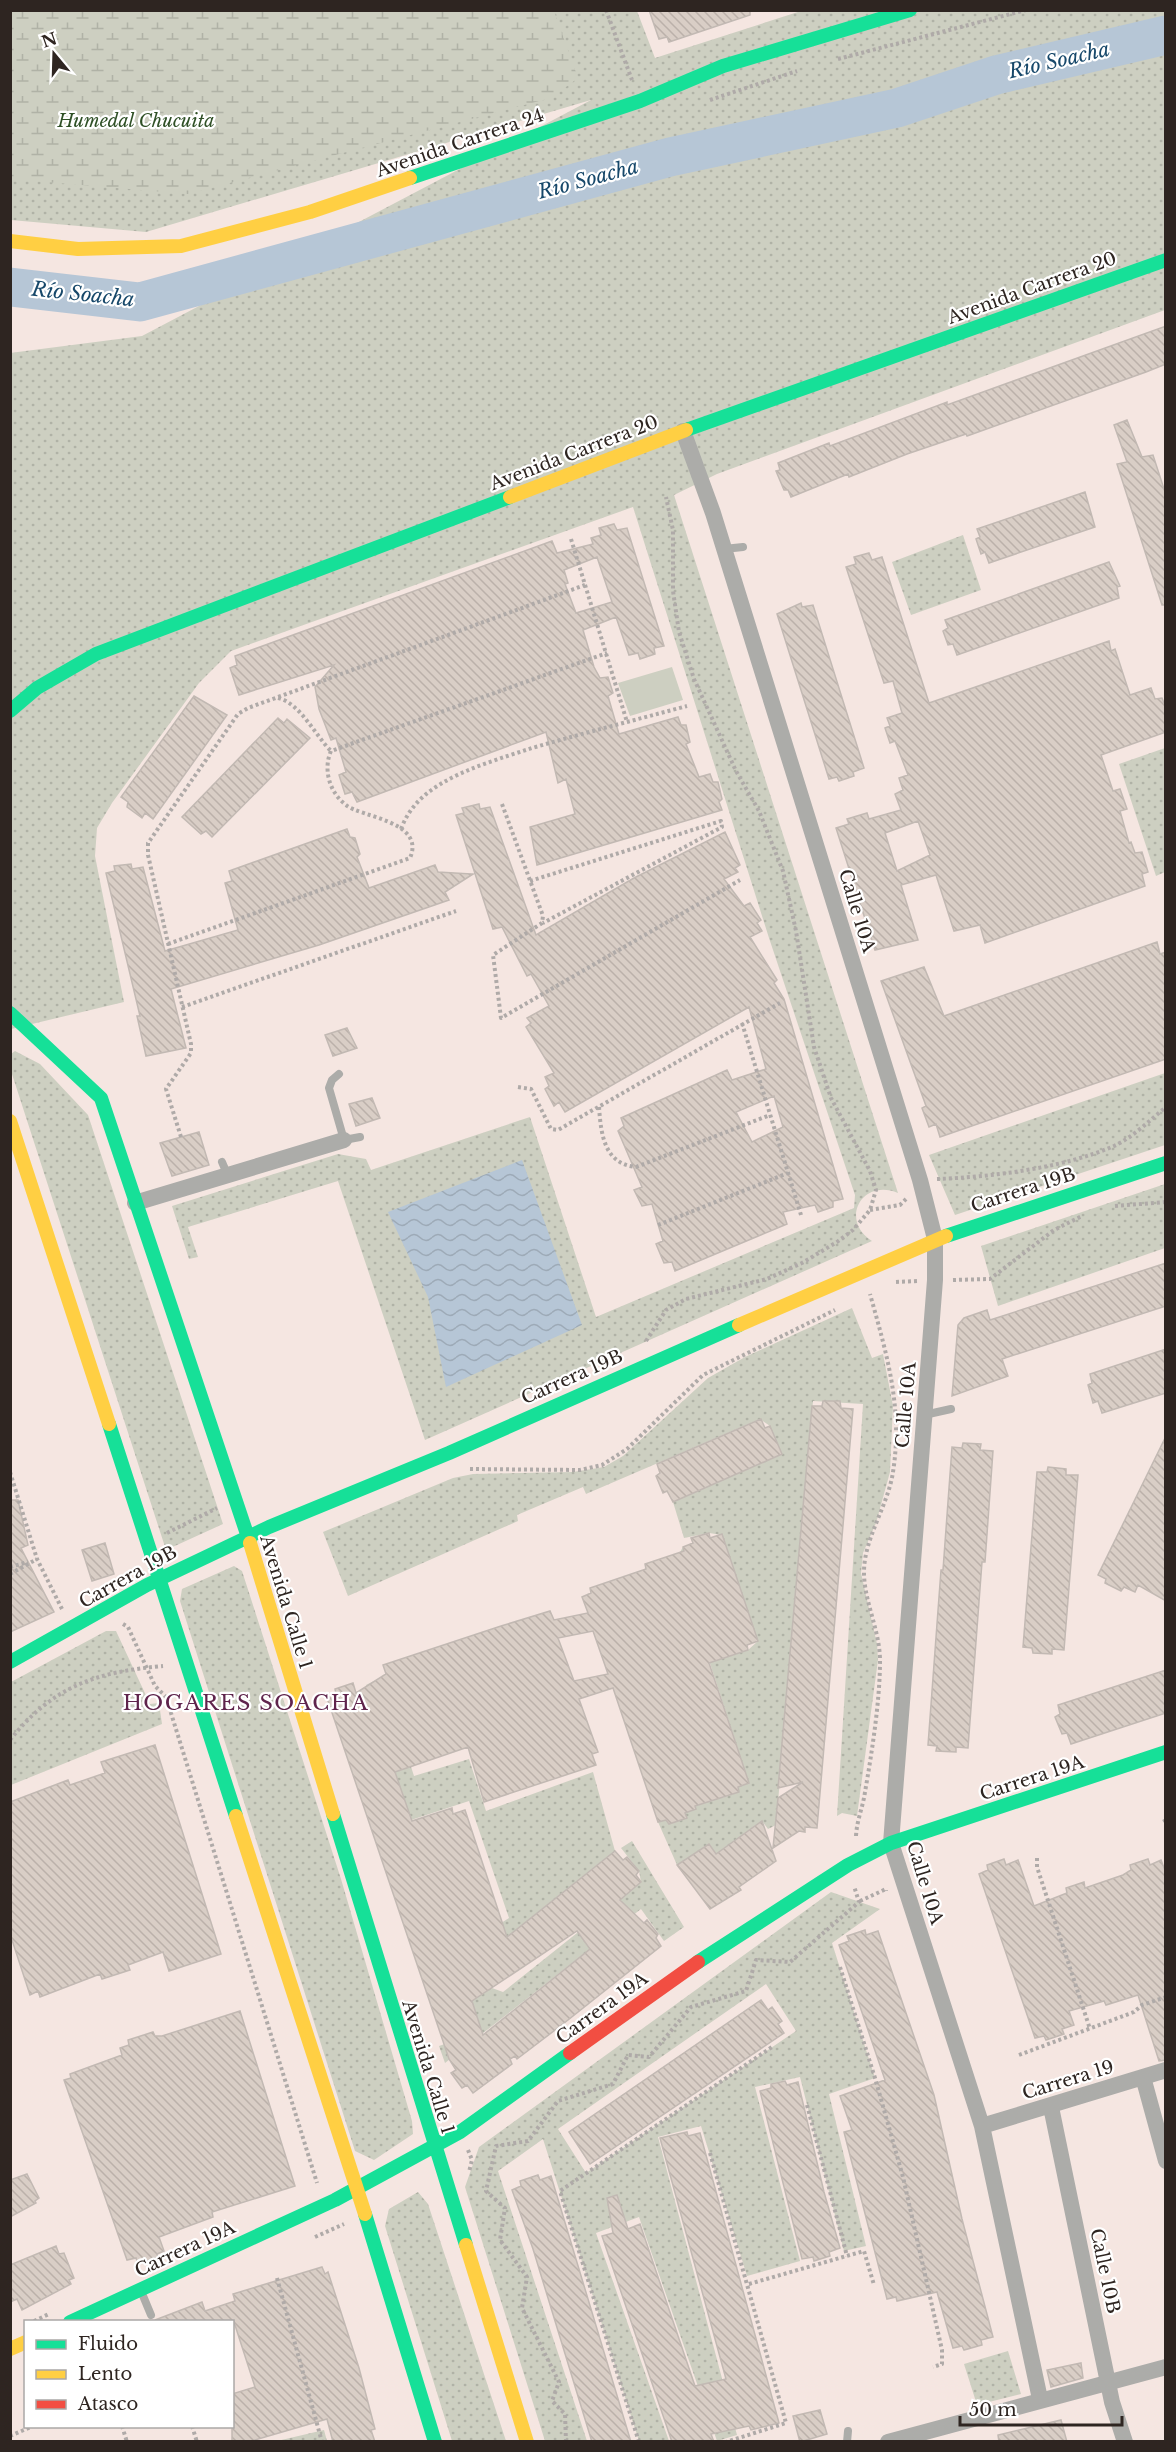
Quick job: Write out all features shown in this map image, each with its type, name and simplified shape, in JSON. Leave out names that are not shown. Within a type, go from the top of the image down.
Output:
[{"type":"main road","name":"Avenida Carrera 24","points":[[10,241],[78,249],[181,246],[310,212],[640,101],[723,66],[909,10]]},
{"type":"main road","name":"Avenida Carrera 20","points":[[10,711],[37,688],[96,654],[684,431],[1166,260]]},
{"type":"main road","name":"Avenida Calle 1","points":[[11,1017],[101,1098],[236,1499],[434,2147],[527,2442]]},
{"type":"main road","points":[[10,1121],[357,2189],[435,2442]]},
{"type":"main road","name":"Carrera 19B","points":[[10,1662],[160,1579],[248,1537],[449,1453],[935,1239],[1166,1163]]},
{"type":"main road","name":"Carrera 19A","points":[[74,2320],[357,2189],[460,2132],[707,1955],[848,1865],[891,1843],[1166,1752]]},
{"type":"main road","points":[[10,2349],[24,2343]]},
{"type":"street","name":"Calle 10A","points":[[684,431],[920,1180],[935,1239],[935,1280],[891,1843],[982,2126],[1040,2399]]},
{"type":"street","points":[[135,1203],[225,1169],[352,1138]]},
{"type":"street","name":"Carrera 19","points":[[982,2126],[1051,2107],[1166,2070]]},
{"type":"street","points":[[1143,2077],[1166,2161]]},
{"type":"street","name":"Calle 10B","points":[[1051,2107],[1108,2383],[1125,2442]]},
{"type":"street","points":[[888,2442],[1040,2399],[1166,2367]]},
{"type":"lane","points":[[723,549],[743,547]]},
{"type":"lane","points":[[339,1074],[332,1080],[329,1088],[352,1138]]},
{"type":"lane","points":[[924,1415],[951,1409]]},
{"type":"lane","points":[[69,1613],[78,1626]]},
{"type":"lane","points":[[140,2289],[151,2315]]},
{"type":"lane","points":[[847,2442],[848,2431]]},
{"type":"path","points":[[606,10],[640,101]]},
{"type":"path","points":[[833,60],[1026,10]]},
{"type":"path","points":[[701,103],[800,70]]},
{"type":"path","points":[[632,1372],[652,1328],[666,1310],[686,1299],[767,1279],[802,1263],[853,1230],[870,1210],[876,1190],[870,1171],[831,1098],[814,1047],[796,931],[783,871],[759,811],[736,771],[694,679],[680,632],[674,591],[673,530],[666,497]]},
{"type":"path","points":[[571,539],[627,722]]},
{"type":"path","points":[[181,1137],[166,1089],[191,1053],[148,855],[148,843],[238,714],[585,585]]},
{"type":"path","points":[[168,944],[410,858],[412,845],[401,829],[384,819],[346,806],[341,800],[329,780],[326,762],[331,751],[607,653]]},
{"type":"path","points":[[277,698],[287,700],[295,706],[314,734],[331,751]]},
{"type":"path","points":[[401,829],[407,814],[439,784],[503,757],[687,706]]},
{"type":"path","points":[[502,804],[543,916],[542,923]]},
{"type":"path","points":[[530,881],[722,821],[722,827],[542,923],[493,955],[501,1018],[740,880]]},
{"type":"path","points":[[182,1007],[456,911]]},
{"type":"path","points":[[518,1087],[531,1089],[550,1129],[558,1130],[780,1002]]},
{"type":"path","points":[[742,1023],[801,1215]]},
{"type":"path","points":[[599,1107],[600,1130],[608,1151],[617,1162],[636,1167],[770,1115]]},
{"type":"path","points":[[870,1210],[900,1205],[920,1180],[962,1179],[1059,1162],[1115,1146],[1166,1107]]},
{"type":"path","points":[[658,1225],[788,1173]]},
{"type":"path","points":[[1107,1208],[1125,1203],[1166,1202]]},
{"type":"path","points":[[887,1286],[896,1282],[990,1278],[1054,1230],[1090,1213]]},
{"type":"path","points":[[859,1299],[878,1290]]},
{"type":"path","points":[[859,1902],[848,1865],[856,1846],[857,1816],[866,1790],[880,1663],[880,1641],[864,1573],[866,1552],[878,1525],[893,1473],[896,1408],[893,1377],[870,1294]]},
{"type":"path","points":[[461,1471],[471,1469],[580,1470],[602,1465],[627,1449],[703,1375],[837,1309]]},
{"type":"path","points":[[10,1472],[37,1559],[69,1613]]},
{"type":"path","points":[[148,1542],[236,1499]]},
{"type":"path","points":[[10,1567],[37,1559]]},
{"type":"path","points":[[10,1574],[37,1559]]},
{"type":"path","points":[[115,1621],[128,1627],[155,1686],[166,1697],[319,2188]]},
{"type":"path","points":[[10,1740],[32,1715],[70,1687],[105,1674],[170,1666]]},
{"type":"path","points":[[1037,1858],[1037,1868],[1090,2029]]},
{"type":"path","points":[[566,2442],[565,2414],[552,2401],[559,2382],[522,2308],[526,2277],[500,2240],[505,2208],[486,2191],[496,2146],[528,2141],[558,2101],[613,2084],[628,2055],[649,2057],[691,2007],[746,1991],[756,1960],[790,1962],[859,1902],[886,1889],[889,1900]]},
{"type":"path","points":[[840,1968],[903,2177],[942,2350],[942,2364],[933,2367]]},
{"type":"path","points":[[1019,2055],[1090,2029],[1166,1997]]},
{"type":"path","points":[[639,2442],[560,2191],[772,2047]]},
{"type":"path","points":[[807,2105],[847,2256]]},
{"type":"path","points":[[710,2152],[749,2284],[786,2423],[726,2442]]},
{"type":"path","points":[[749,2284],[864,2251],[874,2285]]},
{"type":"path","points":[[277,2278],[322,2442]]},
{"type":"path","points":[[37,2320],[54,2312]]},
{"type":"path","points":[[10,2436],[30,2428]]},
{"type":"green space","name":"Humedal Chucuita","points":[[10,11],[554,11],[578,78],[551,98],[188,194],[11,179]]},
{"type":"green space","points":[[11,11],[637,11],[655,58],[801,11],[1165,11],[1165,310],[717,474],[674,495],[898,1193],[885,1190],[874,1191],[865,1196],[859,1204],[856,1213],[857,1223],[862,1232],[872,1241],[425,1440],[338,1181],[188,1227],[198,1257],[189,1259],[172,1206],[338,1154],[366,1159],[371,1170],[530,1117],[596,1317],[854,1208],[855,1195],[769,938],[633,507],[231,651],[199,683],[112,803],[97,828],[95,856],[124,1002],[11,1029],[10,353],[142,336],[591,100],[146,232],[11,220]]},
{"type":"green space","points":[[963,535],[981,590],[911,615],[892,562]]},
{"type":"green space","points":[[672,667],[683,700],[630,716],[618,683]]},
{"type":"green space","points":[[1165,748],[1165,872],[1156,876],[1119,764]]},
{"type":"green space","points":[[15,1051],[40,1064],[88,1115],[223,1524],[166,1550],[11,1071],[11,1054]]},
{"type":"green space","points":[[1165,1073],[1165,1145],[955,1215],[929,1155]]},
{"type":"green space","points":[[1165,1184],[1165,1248],[998,1306],[981,1246]]},
{"type":"green space","points":[[852,1308],[872,1358],[883,1354],[893,1406],[890,1472],[876,1523],[863,1553],[861,1573],[877,1644],[878,1660],[857,1816],[842,1813],[837,1816],[863,1404],[813,1401],[776,1825],[768,1829],[762,1821],[716,1854],[709,1844],[677,1865],[658,1822],[696,1808],[621,1584],[636,1572],[710,1796],[719,1794],[722,1798],[739,1792],[738,1787],[749,1783],[676,1559],[683,1547],[731,1656],[748,1650],[758,1641],[722,1535],[709,1533],[684,1538],[673,1502],[770,1426],[760,1419],[586,1494],[583,1487],[517,1515],[518,1521],[348,1596],[323,1532],[453,1478],[473,1474],[573,1472],[604,1467],[623,1456],[708,1378],[745,1357]]},
{"type":"green space","points":[[234,1566],[242,1571],[341,1879],[412,2121],[413,2134],[374,2160],[355,2151],[180,1601],[182,1589]]},
{"type":"green space","points":[[106,1631],[116,1631],[150,1704],[159,1703],[162,1724],[11,1785],[11,1682]]},
{"type":"green space","points":[[382,1677],[414,1776],[469,1759],[486,1811],[593,1772],[615,1851],[518,1928],[492,1988],[503,1992],[641,1882],[639,1871],[621,1848],[632,1841],[684,1927],[664,1941],[641,1909],[445,2063],[439,2046],[471,2035],[480,2026],[455,1952],[509,1918],[469,1801],[411,1820],[366,1685]]},
{"type":"green space","points":[[831,1892],[880,1909],[832,1943],[875,2078],[829,2094],[866,2246],[844,2251],[800,2077],[755,2087],[800,2261],[747,2276],[701,2126],[658,2137],[737,2435],[717,2441],[639,2217],[596,2233],[669,2441],[639,2441],[543,2139],[498,2171],[587,2441],[545,2441],[465,2187],[479,2147]],"holes":[[[766,1984],[796,2031],[586,2173],[558,2129]]]},
{"type":"green space","points":[[418,2192],[428,2204],[506,2441],[452,2441],[385,2226],[389,2209]]},
{"type":"green space","points":[[1008,2351],[1021,2394],[977,2405],[964,2364]]},
{"type":"green space","points":[[324,2430],[327,2441],[277,2441]]},
{"type":"water","points":[[522,1160],[582,1325],[446,1387],[428,1297],[388,1212]]},
{"type":"building","points":[[649,10],[750,10],[750,15],[669,42],[667,37],[659,39]]},
{"type":"building","points":[[1166,326],[1166,364],[1146,372],[967,436],[966,434],[907,454],[849,477],[848,474],[791,497],[788,490],[784,490],[776,471],[780,470],[778,463],[829,443],[830,446],[947,402],[947,405]]},
{"type":"building","points":[[1127,420],[1142,457],[1153,455],[1166,495],[1166,605],[1162,605],[1117,464],[1127,462],[1114,425]]},
{"type":"building","points":[[1085,492],[1095,527],[989,563],[985,552],[981,554],[976,539],[980,537],[977,529]]},
{"type":"building","points":[[614,524],[617,530],[627,528],[664,646],[654,648],[655,654],[640,659],[638,653],[629,655],[616,617],[583,630],[594,667],[600,678],[608,677],[613,693],[608,696],[619,734],[678,717],[681,725],[686,725],[690,742],[686,744],[699,777],[710,774],[713,782],[718,782],[722,799],[719,802],[722,810],[537,865],[530,827],[575,814],[566,779],[558,783],[546,732],[357,802],[352,792],[345,794],[339,775],[346,772],[336,738],[331,740],[319,709],[315,687],[334,665],[239,695],[230,668],[237,665],[235,656],[552,541],[557,553],[593,544],[591,538],[601,535],[599,528]],"holes":[[[597,557],[612,602],[576,613],[565,584],[568,583],[564,570]]]},
{"type":"building","points":[[869,553],[872,560],[882,557],[929,703],[1109,641],[1111,651],[1115,649],[1130,695],[1151,688],[1155,699],[1162,698],[1166,708],[1166,732],[1101,755],[1113,791],[1120,789],[1127,809],[1120,811],[1129,843],[1131,842],[1135,853],[1142,852],[1148,872],[1142,874],[1145,886],[985,943],[980,925],[954,931],[936,875],[901,885],[918,940],[875,950],[836,828],[849,824],[847,819],[867,813],[869,819],[901,810],[895,794],[903,790],[899,778],[908,775],[895,741],[890,743],[885,728],[890,726],[887,718],[902,713],[893,681],[884,683],[846,567],[856,564],[854,557]],"holes":[[[918,821],[930,855],[897,871],[885,833]]]},
{"type":"building","points":[[1109,562],[1120,586],[1117,587],[1119,598],[957,655],[953,644],[948,645],[943,631],[948,628],[945,620]]},
{"type":"building","points":[[801,603],[802,607],[813,605],[864,768],[853,772],[854,776],[839,781],[837,777],[829,779],[777,614]]},
{"type":"building","points":[[194,696],[227,715],[153,819],[145,813],[142,818],[127,807],[128,802],[121,797]]},
{"type":"building","points":[[278,718],[284,723],[287,719],[310,738],[212,837],[206,831],[201,834],[182,817]]},
{"type":"building","points":[[479,804],[480,809],[490,807],[536,935],[634,878],[725,832],[740,865],[735,868],[738,872],[724,879],[744,906],[750,903],[761,920],[757,923],[762,931],[750,937],[777,980],[774,983],[784,999],[843,1199],[833,1201],[833,1207],[818,1212],[815,1205],[783,1212],[787,1224],[675,1271],[672,1262],[664,1263],[656,1244],[663,1241],[652,1204],[642,1206],[634,1190],[642,1187],[618,1131],[624,1126],[621,1118],[727,1070],[732,1080],[766,1069],[749,1007],[565,1112],[559,1102],[554,1106],[545,1089],[549,1086],[545,1077],[554,1073],[526,1027],[531,1023],[527,1018],[549,1006],[531,974],[527,976],[502,927],[493,929],[456,815],[464,813],[462,808]],"holes":[[[774,1096],[783,1127],[752,1142],[736,1112]]]},
{"type":"building","points":[[347,829],[350,837],[355,838],[360,854],[357,857],[369,888],[435,865],[438,872],[473,874],[445,892],[449,900],[319,945],[171,989],[186,1048],[146,1056],[137,1016],[140,1016],[106,873],[115,871],[114,866],[131,864],[132,869],[143,867],[165,951],[238,930],[225,883],[232,881],[229,871]]},
{"type":"building","points":[[1157,942],[1160,954],[1166,952],[1166,1059],[940,1137],[936,1124],[929,1127],[922,1108],[926,1106],[881,981],[924,967],[944,1016]]},
{"type":"building","points":[[347,1028],[357,1048],[333,1056],[325,1035]]},
{"type":"building","points":[[372,1098],[380,1118],[356,1126],[349,1104]]},
{"type":"building","points":[[199,1132],[209,1165],[172,1176],[160,1143]]},
{"type":"building","points":[[1166,1263],[1166,1306],[1002,1359],[1008,1376],[952,1396],[958,1325],[964,1318],[987,1310],[990,1320]]},
{"type":"building","points":[[1166,1349],[1166,1393],[1102,1413],[1098,1401],[1093,1403],[1088,1385],[1092,1383],[1090,1374]]},
{"type":"building","points":[[823,1401],[840,1401],[841,1408],[853,1409],[817,1828],[805,1827],[805,1832],[799,1831],[773,1848],[778,1798],[803,1782],[778,1788],[812,1406],[822,1406]]},
{"type":"building","points":[[761,1419],[765,1428],[770,1426],[782,1454],[673,1502],[667,1491],[663,1493],[656,1476],[660,1473],[657,1464]]},
{"type":"building","points":[[1166,1436],[1166,1601],[1138,1585],[1135,1592],[1124,1587],[1121,1591],[1105,1583],[1106,1579],[1098,1575]]},
{"type":"building","points":[[963,1443],[981,1444],[980,1450],[993,1451],[985,1562],[982,1562],[968,1748],[956,1747],[956,1752],[936,1751],[937,1746],[928,1745],[941,1570],[943,1570],[952,1447],[962,1448]]},
{"type":"building","points":[[1048,1467],[1066,1469],[1066,1475],[1078,1475],[1064,1650],[1052,1649],[1052,1654],[1033,1653],[1032,1648],[1023,1647],[1037,1472],[1047,1472]]},
{"type":"building","points":[[10,1500],[18,1500],[28,1545],[21,1548],[54,1612],[10,1632]]},
{"type":"building","points":[[709,1533],[710,1538],[722,1534],[758,1641],[747,1645],[748,1650],[709,1663],[749,1783],[738,1787],[739,1792],[695,1806],[696,1809],[685,1813],[687,1818],[669,1824],[666,1820],[658,1822],[613,1688],[579,1699],[598,1752],[592,1754],[596,1765],[484,1802],[468,1747],[395,1772],[412,1821],[452,1808],[453,1814],[465,1810],[507,1937],[615,1851],[623,1860],[627,1857],[639,1871],[636,1875],[641,1882],[620,1900],[644,1923],[647,1920],[658,1934],[656,1938],[661,1946],[517,2059],[515,2056],[510,2059],[512,2064],[473,2093],[467,2085],[462,2088],[451,2073],[456,2070],[449,2059],[327,1698],[336,1694],[335,1689],[353,1683],[356,1693],[386,1674],[383,1665],[501,1626],[550,1611],[554,1620],[588,1613],[582,1597],[591,1593],[590,1588],[646,1569],[645,1564],[684,1551],[683,1547],[693,1543],[691,1538]],"holes":[[[593,1631],[608,1674],[574,1681],[558,1638]],[[577,1931],[590,1949],[483,2035],[472,2001]]]},
{"type":"building","points":[[105,1543],[114,1574],[92,1581],[82,1550]]},
{"type":"building","points":[[1166,1670],[1166,1713],[1071,1744],[1067,1733],[1062,1734],[1055,1717],[1060,1714],[1058,1705]]},
{"type":"building","points":[[155,1745],[221,1954],[169,1971],[163,1952],[128,1965],[130,1970],[102,1979],[100,1974],[40,1997],[38,1991],[30,1995],[10,1934],[10,1802],[68,1780],[70,1785],[105,1773],[101,1762]]},
{"type":"building","points":[[762,1821],[776,1861],[739,1887],[741,1890],[710,1909],[677,1865],[709,1844],[716,1854]]},
{"type":"building","points":[[1004,1859],[1006,1865],[1018,1860],[1034,1906],[1067,1893],[1066,1888],[1084,1882],[1085,1888],[1123,1875],[1131,1870],[1130,1865],[1148,1859],[1150,1865],[1161,1860],[1166,1873],[1166,2060],[1159,2061],[1138,1995],[1106,2005],[1104,2001],[1069,2011],[1074,2025],[1062,2029],[1064,2034],[1046,2040],[1044,2036],[1035,2038],[979,1874],[988,1870],[987,1865]]},
{"type":"building","points":[[865,1930],[866,1935],[878,1931],[934,2095],[962,2219],[993,2337],[981,2340],[982,2345],[964,2350],[962,2346],[953,2348],[937,2292],[897,2301],[896,2297],[887,2299],[844,2132],[852,2130],[840,2096],[885,2080],[839,1945],[849,1941],[847,1936]]},
{"type":"building","points":[[761,2000],[768,2010],[772,2007],[782,2021],[778,2024],[784,2033],[590,2164],[569,2132]]},
{"type":"building","points":[[240,2011],[295,2186],[212,2212],[213,2217],[159,2237],[164,2251],[157,2254],[158,2257],[138,2264],[136,2258],[127,2260],[64,2080],[71,2078],[70,2074],[122,2055],[120,2048],[129,2045],[128,2040],[153,2032],[155,2036],[162,2036]]},
{"type":"building","points":[[785,2081],[787,2085],[798,2082],[840,2248],[829,2252],[830,2256],[814,2261],[813,2257],[802,2259],[760,2091],[771,2088],[771,2084]]},
{"type":"building","points":[[687,2132],[688,2136],[700,2133],[779,2423],[751,2430],[749,2426],[711,2434],[714,2442],[672,2442],[602,2236],[613,2233],[607,2198],[617,2195],[628,2229],[640,2224],[695,2386],[726,2379],[660,2138]]},
{"type":"building","points":[[27,2174],[39,2198],[35,2201],[36,2203],[10,2217],[10,2180]]},
{"type":"building","points":[[538,2175],[540,2180],[551,2176],[631,2442],[592,2442],[533,2249],[512,2190],[521,2186],[520,2181]]},
{"type":"building","points":[[56,2246],[59,2254],[64,2253],[74,2278],[69,2280],[71,2284],[22,2310],[17,2299],[10,2302],[10,2265]]},
{"type":"building","points":[[322,2267],[325,2274],[328,2272],[359,2368],[375,2429],[371,2430],[375,2442],[333,2442],[327,2419],[248,2442],[232,2442],[234,2393],[255,2387],[234,2320],[155,2320],[202,2302],[205,2311],[235,2301],[233,2294]]},
{"type":"building","points":[[1081,2363],[1083,2378],[1051,2387],[1047,2370]]},
{"type":"building","points":[[820,2410],[827,2434],[800,2442],[793,2416]]},
{"type":"building","points":[[1061,2420],[1067,2442],[999,2442],[998,2435]]},
{"type":"waterway","name":"Río Soacha","points":[[10,287],[140,302],[670,157],[897,108],[996,75],[1166,35]]},
{"type":"traffic: fast","points":[[410,178],[640,101],[723,66],[910,10]]},
{"type":"traffic: fast","points":[[686,430],[1166,260]]},
{"type":"traffic: fast","points":[[10,711],[37,688],[96,654],[510,497]]},
{"type":"traffic: fast","points":[[10,1013],[101,1098],[250,1543]]},
{"type":"traffic: fast","points":[[946,1236],[1166,1163]]},
{"type":"traffic: fast","points":[[10,1662],[147,1585],[269,1527],[449,1453],[739,1325]]},
{"type":"traffic: fast","points":[[109,1424],[236,1816]]},
{"type":"traffic: fast","points":[[698,1962],[848,1865],[891,1843],[1166,1752]]},
{"type":"traffic: fast","points":[[333,1814],[466,2245]]},
{"type":"traffic: fast","points":[[74,2320],[335,2200],[460,2132],[570,2053]]},
{"type":"traffic: fast","points":[[365,2214],[435,2442]]},
{"type":"traffic: slow","points":[[10,241],[78,249],[181,246],[310,212],[410,178]]},
{"type":"traffic: slow","points":[[510,497],[686,430]]},
{"type":"traffic: slow","points":[[10,1121],[109,1424]]},
{"type":"traffic: slow","points":[[739,1325],[946,1236]]},
{"type":"traffic: slow","points":[[250,1543],[333,1814]]},
{"type":"traffic: slow","points":[[236,1816],[365,2214]]},
{"type":"traffic: slow","points":[[466,2245],[527,2442]]},
{"type":"traffic: slow","points":[[10,2349],[24,2343]]},
{"type":"traffic: jam","points":[[570,2053],[698,1962]]},
{"type":"district","name":"HOGARES SOACHA","points":[[246,1703]]}]
